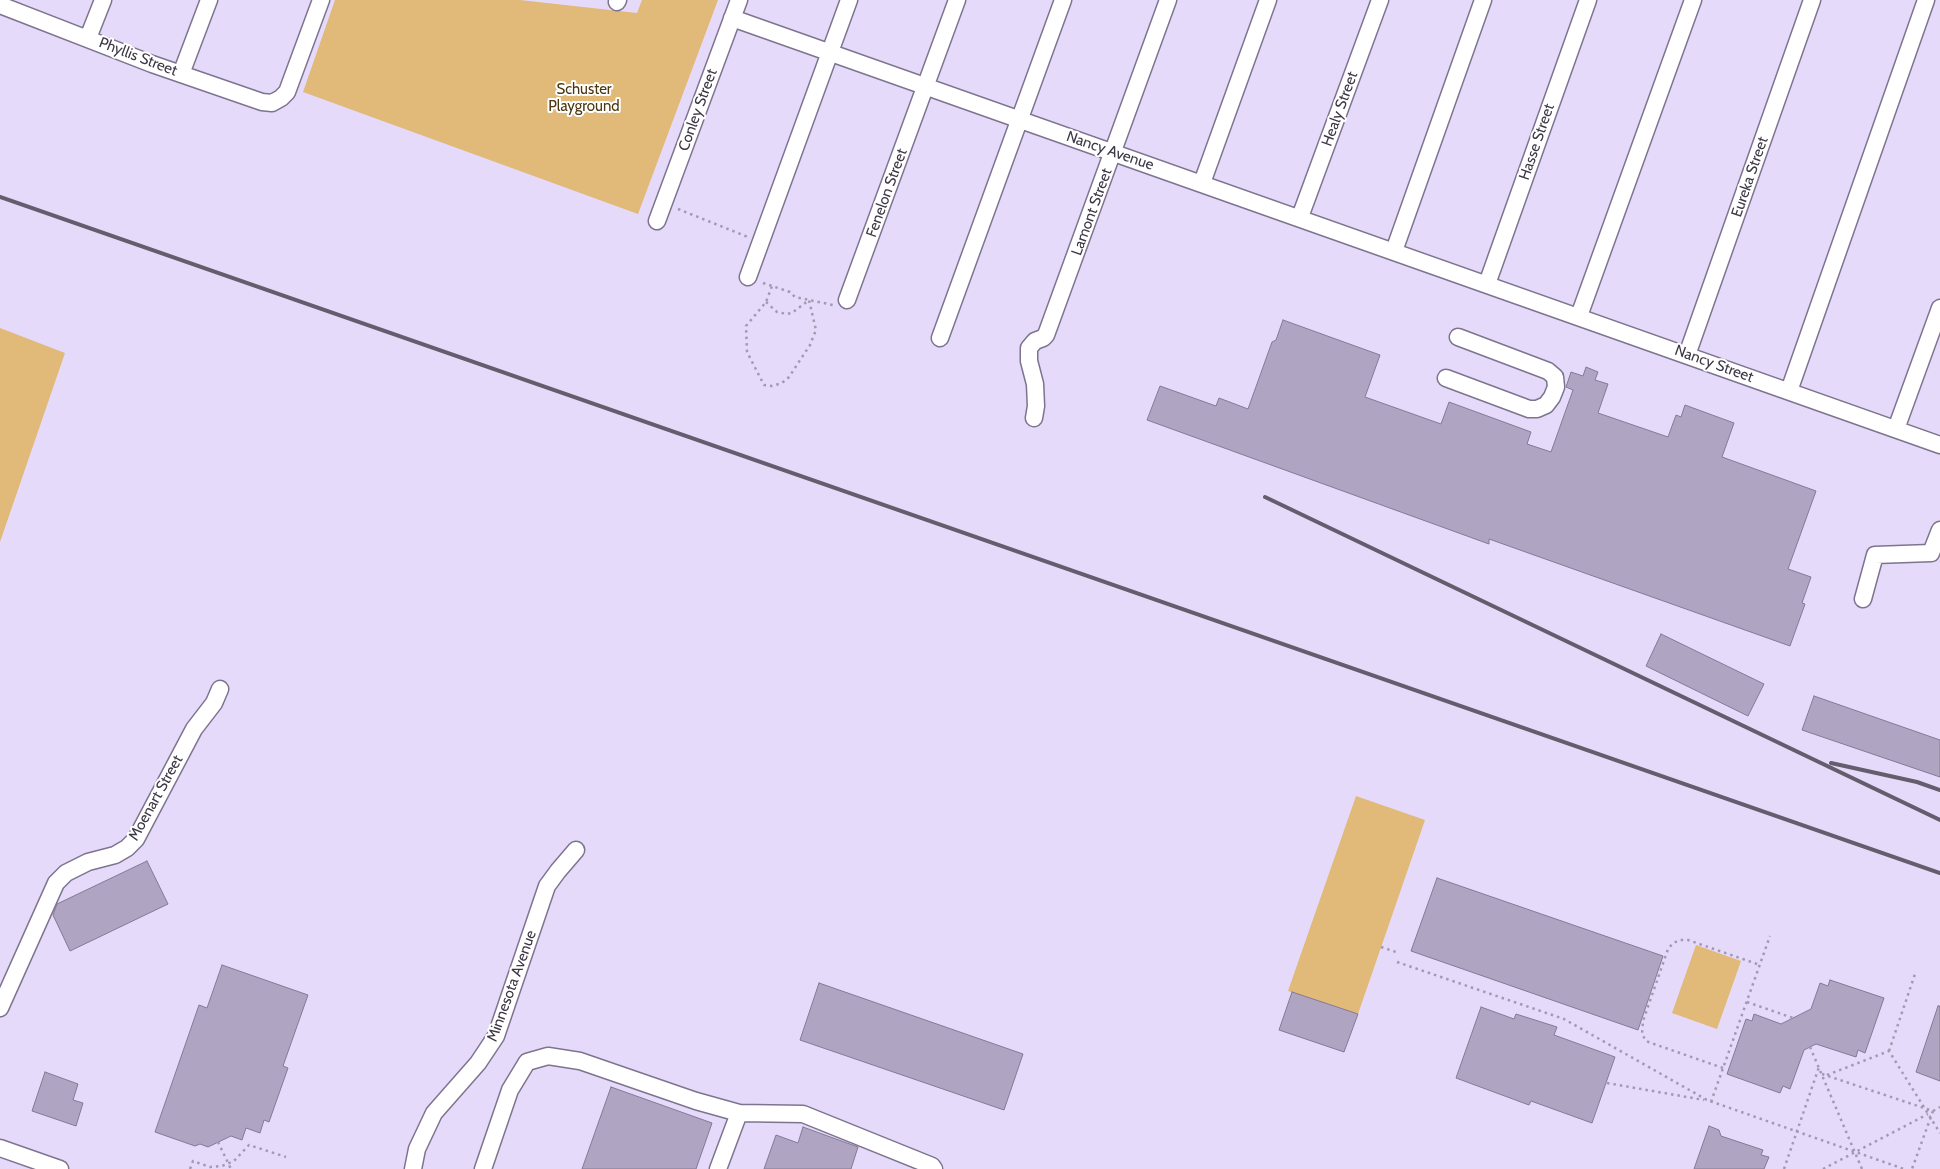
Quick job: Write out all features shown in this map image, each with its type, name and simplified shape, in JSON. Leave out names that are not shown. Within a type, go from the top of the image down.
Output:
[{"type":"street","points":[[88,38],[103,0]]},
{"type":"street","points":[[181,74],[209,0]]},
{"type":"street","name":"Phyllis Street","points":[[0,5],[181,74],[262,102],[272,103],[287,92],[321,0]]},
{"type":"street","name":"Conley Street","points":[[657,221],[739,0]]},
{"type":"street","points":[[748,277],[849,0]]},
{"type":"street","name":"Fenelon Street","points":[[848,300],[958,0]]},
{"type":"street","points":[[940,338],[1063,0]]},
{"type":"street","name":"Lamont Street","points":[[1034,418],[1036,406],[1035,384],[1028,353],[1029,348],[1035,341],[1045,337],[1168,0]]},
{"type":"street","points":[[1202,183],[1268,0]]},
{"type":"street","name":"Healy Street","points":[[1300,217],[1380,0]]},
{"type":"street","points":[[1394,251],[1483,0]]},
{"type":"street","name":"Hasse Street","points":[[1487,284],[1588,0]]},
{"type":"street","points":[[1579,316],[1693,0]]},
{"type":"street","name":"Eureka Street","points":[[1687,354],[1812,0]]},
{"type":"street","points":[[1789,391],[1926,0]]},
{"type":"street","name":"Nancy Avenue","points":[[732,18],[1487,284]]},
{"type":"street","name":"Nancy Street","points":[[1487,284],[1940,445]]},
{"type":"street","points":[[1896,429],[1940,308]]},
{"type":"street","points":[[1446,378],[1529,409],[1537,409],[1546,405],[1556,387],[1555,377],[1548,371],[1458,337]]},
{"type":"street","points":[[1863,599],[1876,555],[1931,553],[1940,530]]},
{"type":"street","name":"Moenart Street","points":[[0,1008],[56,883],[66,873],[88,862],[115,856],[136,839],[194,729],[214,703],[220,689]]},
{"type":"street","name":"Minnesota Avenue","points":[[412,1169],[417,1149],[434,1113],[478,1063],[496,1036],[548,886],[576,850]]},
{"type":"street","points":[[482,1169],[510,1090],[527,1062],[548,1056],[580,1061],[696,1101],[739,1113],[803,1114],[932,1166],[934,1169]]},
{"type":"street","points":[[718,1169],[739,1113]]},
{"type":"street","points":[[0,1148],[60,1169]]},
{"type":"path","points":[[666,196],[678,201],[677,208],[760,242]]},
{"type":"path","points":[[748,277],[790,292],[795,297],[832,305],[846,303],[848,300]]},
{"type":"path","points":[[772,286],[766,302],[746,326],[747,352],[764,384],[772,386],[782,383],[789,377],[810,344],[816,330],[809,300]]},
{"type":"path","points":[[766,302],[777,312],[788,314],[809,300]]},
{"type":"path","points":[[1712,1102],[1770,936]]},
{"type":"path","points":[[1724,1068],[1646,1041],[1642,1034],[1643,1021],[1668,949],[1673,943],[1680,940],[1688,940],[1760,965]]},
{"type":"path","points":[[1381,947],[1399,953]]},
{"type":"path","points":[[1397,962],[1564,1019],[1707,1100],[1904,1169]]},
{"type":"path","points":[[1889,1050],[1914,974]]},
{"type":"path","points":[[1747,1002],[1793,1018]]},
{"type":"path","points":[[1810,1047],[1824,1075],[1862,1169]]},
{"type":"path","points":[[1824,1075],[1889,1050]]},
{"type":"path","points":[[1889,1050],[1940,1133]]},
{"type":"path","points":[[1784,1169],[1819,1067]]},
{"type":"path","points":[[1824,1075],[1933,1111]]},
{"type":"path","points":[[1606,1083],[1707,1100]]},
{"type":"path","points":[[1823,1169],[1940,1107]]},
{"type":"path","points":[[1912,1169],[1933,1111]]},
{"type":"path","points":[[218,1142],[231,1169]]},
{"type":"path","points":[[190,1169],[193,1161],[210,1166],[222,1166],[234,1161],[249,1145],[286,1157]]},
{"type":"green space","name":"Schuster Playground","points":[[335,0],[520,0],[637,13],[642,0],[718,0],[638,214],[303,92]]},
{"type":"green space","points":[[0,328],[65,353],[0,542]]},
{"type":"green space","points":[[1356,796],[1425,820],[1358,1014],[1288,991]]},
{"type":"green space","points":[[1696,945],[1741,961],[1717,1029],[1672,1013]]},
{"type":"building","points":[[1283,320],[1380,355],[1365,397],[1441,424],[1449,402],[1531,432],[1527,444],[1551,452],[1573,390],[1566,387],[1571,372],[1583,376],[1586,367],[1598,372],[1595,380],[1608,384],[1598,413],[1668,437],[1676,415],[1681,417],[1685,405],[1734,423],[1722,457],[1816,491],[1788,569],[1811,577],[1802,603],[1805,604],[1790,646],[1489,539],[1489,544],[1147,420],[1160,386],[1216,406],[1219,398],[1248,409],[1272,342],[1276,340]]},
{"type":"building","points":[[1661,634],[1764,684],[1748,716],[1646,666]]},
{"type":"building","points":[[1814,696],[1940,740],[1940,777],[1802,730]]},
{"type":"building","points":[[147,861],[168,904],[70,951],[53,915],[57,904]]},
{"type":"building","points":[[1437,878],[1663,956],[1638,1030],[1411,951]]},
{"type":"building","points":[[222,965],[308,995],[283,1066],[288,1068],[269,1122],[264,1120],[260,1133],[246,1128],[242,1140],[231,1136],[208,1147],[200,1144],[195,1146],[155,1132],[199,1005],[207,1008]]},
{"type":"building","points":[[1830,980],[1884,998],[1865,1053],[1858,1050],[1856,1057],[1816,1044],[1804,1050],[1790,1089],[1783,1086],[1780,1093],[1727,1074],[1746,1019],[1752,1021],[1754,1014],[1781,1024],[1811,1009],[1820,983],[1828,986]]},
{"type":"building","points":[[819,983],[1023,1054],[1004,1110],[800,1040]]},
{"type":"building","points":[[1292,992],[1358,1014],[1344,1052],[1279,1030]]},
{"type":"building","points":[[1938,1006],[1940,1006],[1940,1081],[1916,1072]]},
{"type":"building","points":[[1481,1007],[1514,1019],[1516,1014],[1557,1027],[1554,1035],[1615,1057],[1592,1123],[1531,1101],[1529,1105],[1456,1078]]},
{"type":"building","points":[[45,1072],[78,1084],[73,1100],[83,1103],[76,1126],[32,1111]]},
{"type":"building","points":[[611,1087],[712,1123],[696,1169],[582,1169]]},
{"type":"building","points":[[1709,1126],[1719,1130],[1721,1136],[1763,1150],[1761,1155],[1769,1157],[1764,1169],[1694,1169]]},
{"type":"building","points":[[803,1127],[858,1147],[851,1169],[764,1169],[776,1135],[798,1143]]},
{"type":"railway","points":[[0,197],[1940,873]]},
{"type":"railway","points":[[1265,497],[1940,820]]},
{"type":"railway","points":[[1831,763],[1917,782],[1940,790]]}]
